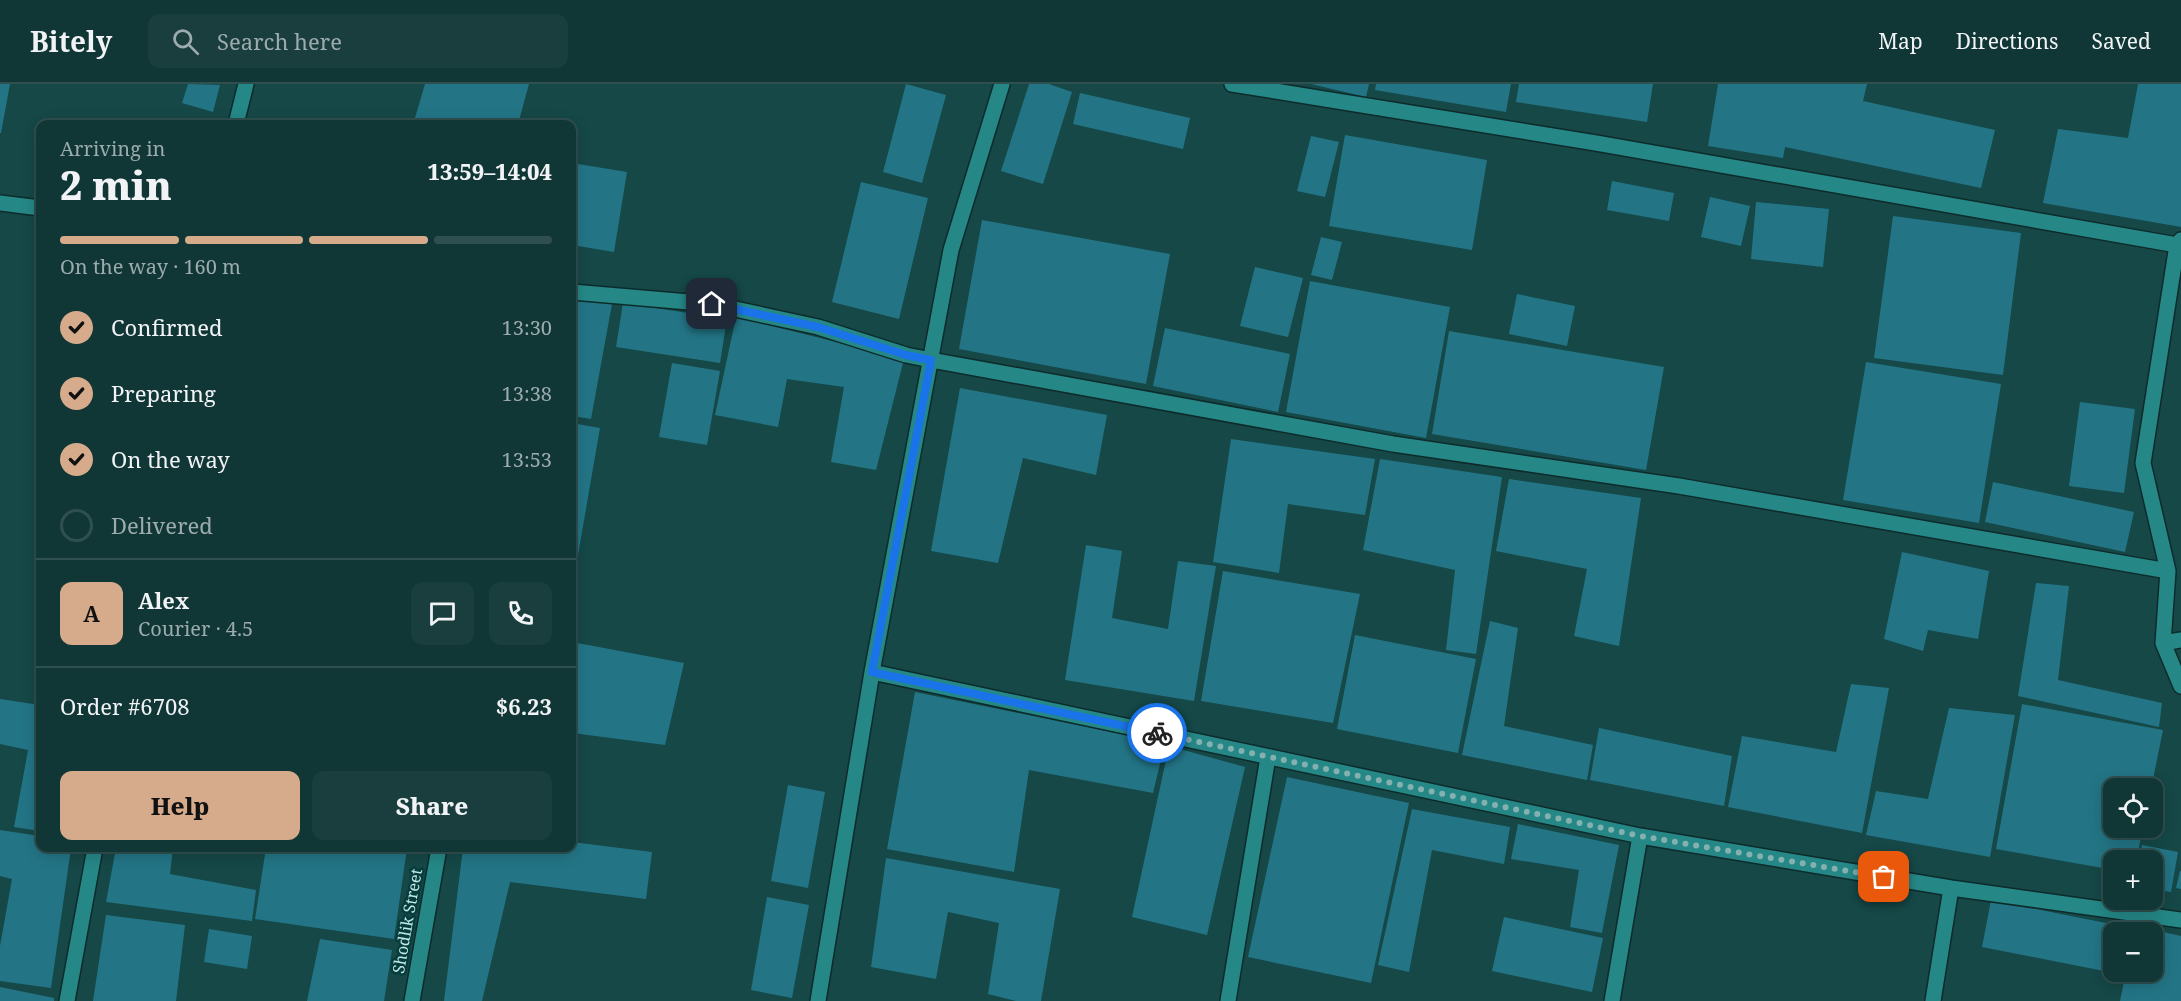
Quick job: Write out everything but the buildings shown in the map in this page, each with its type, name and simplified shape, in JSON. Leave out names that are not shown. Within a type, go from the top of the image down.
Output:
[{"type":"street","points":[[237,120],[246,84]]},
{"type":"street","points":[[818,1001],[872,672],[951,250],[1002,84]]},
{"type":"street","points":[[1232,84],[2179,242],[2143,463],[2168,571],[2163,643],[2181,686]]},
{"type":"street","points":[[0,203],[36,208]]},
{"type":"street","points":[[576,292],[712,304],[818,327],[906,355],[931,360],[1393,444],[1679,486],[2168,571]]},
{"type":"street","points":[[2163,643],[2181,640]]},
{"type":"street","points":[[872,672],[1640,836],[1951,888],[2181,920]]},
{"type":"street","points":[[1228,1001],[1268,757]]},
{"type":"street","points":[[1612,1001],[1640,836]]},
{"type":"street","points":[[67,1001],[94,852]]},
{"type":"street","name":"Shodlik Street","points":[[412,1001],[437,852]]},
{"type":"street","points":[[1933,1001],[1951,888]]},
{"type":"way so far","points":[[1157,733],[1640,836],[1884,877]]},
{"type":"route","points":[[712,304],[818,327],[906,355],[931,360],[872,672],[1157,733]]}]
